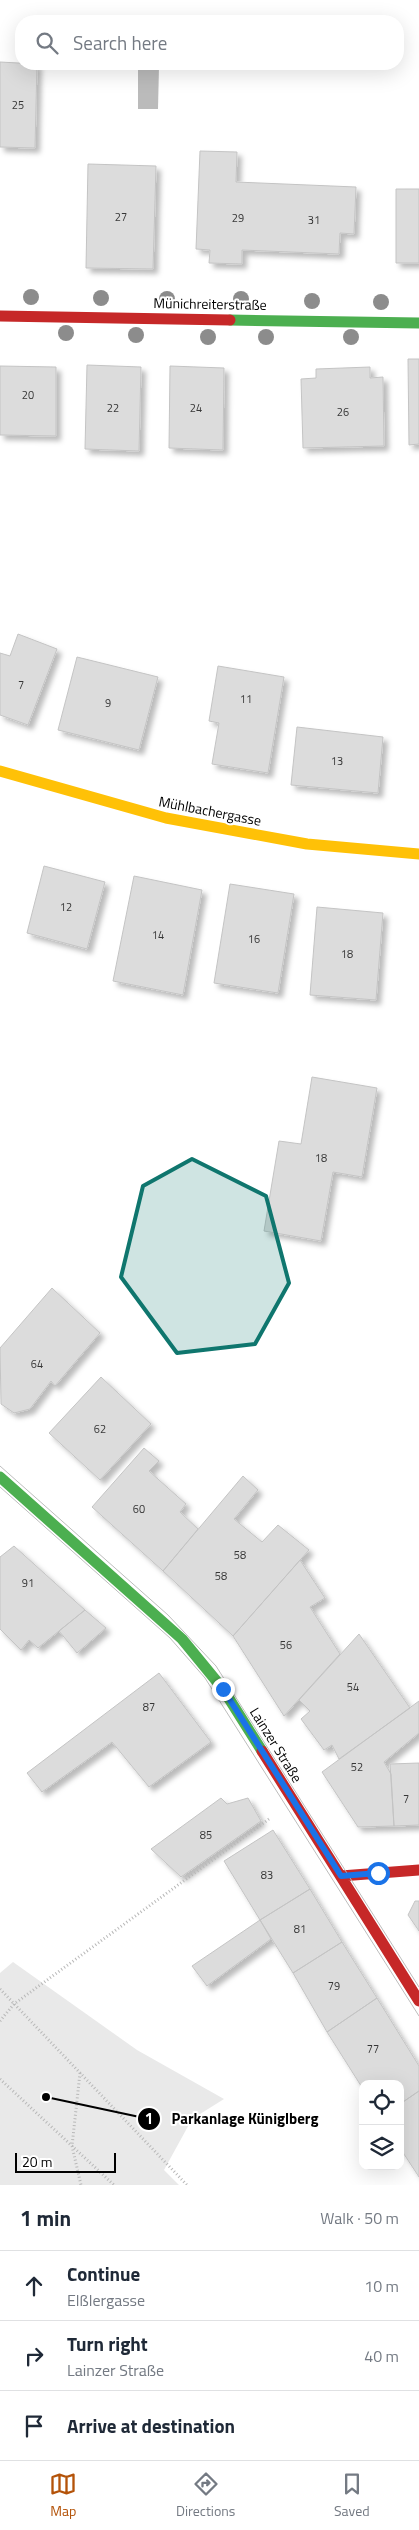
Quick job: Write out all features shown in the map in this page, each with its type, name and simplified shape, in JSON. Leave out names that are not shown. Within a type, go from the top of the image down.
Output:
[{"type":"street","name":"Münichreiterstraße","points":[[0,316],[419,323]]},
{"type":"street","name":"Mühlbachergasse","points":[[0,771],[166,818],[307,844],[419,854]]},
{"type":"street","name":"Lainzer Straße","points":[[0,1477],[182,1639],[223,1689],[419,2001]]},
{"type":"street","points":[[341,1876],[419,1870]]},
{"type":"path","points":[[0,2021],[14,2004],[294,1801]]},
{"type":"path","points":[[0,1989],[187,2185]]},
{"type":"path","points":[[80,2072],[72,2146],[81,2185]]},
{"type":"path","points":[[0,2079],[114,2185]]},
{"type":"highlighted area","points":[[192,1159],[266,1196],[289,1283],[255,1344],[177,1353],[121,1277],[143,1186]]},
{"type":"shaded area","points":[[138,70],[159,70],[158,109],[138,109]]},
{"type":"shaded area","points":[[13,1962],[137,2050],[224,2099],[192,2119],[164,2170],[179,2185],[0,2185],[0,1973]]},
{"type":"building","points":[[0,62],[15,63],[15,70],[37,70],[35,148],[0,147]]},
{"type":"building","points":[[200,151],[237,152],[236,182],[356,187],[354,234],[340,233],[339,254],[242,250],[242,264],[209,263],[210,250],[196,249]]},
{"type":"building","points":[[88,164],[156,166],[153,269],[86,268]]},
{"type":"building","points":[[396,189],[419,189],[419,263],[396,263]]},
{"type":"building","points":[[408,359],[419,359],[419,444],[409,445]]},
{"type":"building","points":[[87,365],[141,367],[139,451],[85,449]]},
{"type":"building","points":[[0,366],[56,367],[56,436],[0,435]]},
{"type":"building","points":[[170,366],[224,368],[223,450],[169,448]]},
{"type":"building","points":[[370,367],[370,378],[383,377],[384,446],[303,448],[301,379],[316,378],[316,369]]},
{"type":"building","points":[[18,634],[57,649],[28,725],[0,715],[0,653],[10,656]]},
{"type":"building","points":[[77,657],[158,677],[139,750],[58,730]]},
{"type":"building","points":[[218,666],[284,677],[268,773],[212,764],[219,723],[209,721]]},
{"type":"building","points":[[297,727],[383,737],[378,793],[291,785]]},
{"type":"building","points":[[44,866],[105,882],[87,949],[27,933]]},
{"type":"building","points":[[134,876],[202,890],[183,995],[113,981]]},
{"type":"building","points":[[230,884],[294,894],[278,993],[214,983]]},
{"type":"building","points":[[317,907],[383,913],[376,1000],[310,995]]},
{"type":"building","points":[[312,1077],[377,1088],[362,1177],[333,1172],[321,1241],[264,1231],[279,1141],[301,1144]]},
{"type":"building","points":[[52,1288],[100,1333],[55,1386],[51,1381],[30,1409],[14,1413],[1,1404],[0,1348]]},
{"type":"building","points":[[101,1377],[151,1424],[100,1480],[49,1433]]},
{"type":"building","points":[[144,1448],[159,1461],[149,1471],[186,1504],[180,1512],[198,1529],[163,1571],[92,1507]]},
{"type":"building","points":[[243,1476],[258,1490],[234,1519],[262,1542],[278,1525],[309,1550],[233,1636],[163,1571]]},
{"type":"building","points":[[14,1546],[85,1610],[38,1648],[29,1640],[21,1650],[0,1629],[0,1557]]},
{"type":"building","points":[[300,1560],[325,1598],[310,1607],[340,1654],[284,1716],[233,1636]]},
{"type":"building","points":[[85,1610],[106,1628],[77,1653],[59,1631]]},
{"type":"building","points":[[359,1634],[410,1708],[339,1759],[332,1745],[324,1750],[301,1719],[310,1711],[299,1700]]},
{"type":"building","points":[[159,1673],[211,1742],[149,1787],[112,1742],[42,1792],[27,1773]]},
{"type":"building","points":[[419,1701],[419,1733],[384,1762],[391,1774],[394,1826],[358,1827],[322,1772]]},
{"type":"building","points":[[419,1763],[419,1825],[394,1826],[390,1764]]},
{"type":"building","points":[[221,1798],[227,1804],[248,1798],[261,1821],[181,1877],[151,1849]]},
{"type":"building","points":[[273,1830],[310,1889],[260,1920],[224,1861]]},
{"type":"building","points":[[310,1889],[342,1942],[293,1973],[260,1920]]},
{"type":"building","points":[[415,1901],[419,1901],[419,1931],[408,1915]]},
{"type":"building","points":[[260,1920],[271,1939],[207,1986],[192,1966]]},
{"type":"building","points":[[342,1942],[377,1998],[327,2032],[293,1973]]},
{"type":"building","points":[[377,1998],[419,2066],[419,2091],[404,2101],[404,2080],[359,2080],[359,2083],[327,2032]]},
{"type":"building","points":[[419,2091],[419,2177],[404,2154],[404,2101]]},
{"type":"tram line","points":[[0,1466],[168,1615],[216,1666],[419,1987]]},
{"type":"tram line","points":[[0,1487],[170,1638],[205,1678],[419,2016]]},
{"type":"traffic: fast","points":[[230,320],[419,323]]},
{"type":"traffic: fast","points":[[0,1477],[182,1639],[223,1689],[262,1751]]},
{"type":"traffic: slow","points":[[0,771],[166,818],[307,844],[419,854]]},
{"type":"traffic: jam","points":[[0,316],[230,320]]},
{"type":"traffic: jam","points":[[262,1751],[419,2001]]},
{"type":"traffic: jam","points":[[341,1876],[419,1870]]},
{"type":"place","name":"Parkanlage Küniglberg","points":[[46,2097]]},
{"type":"route","points":[[223,1689],[341,1876],[378,1873]]}]
